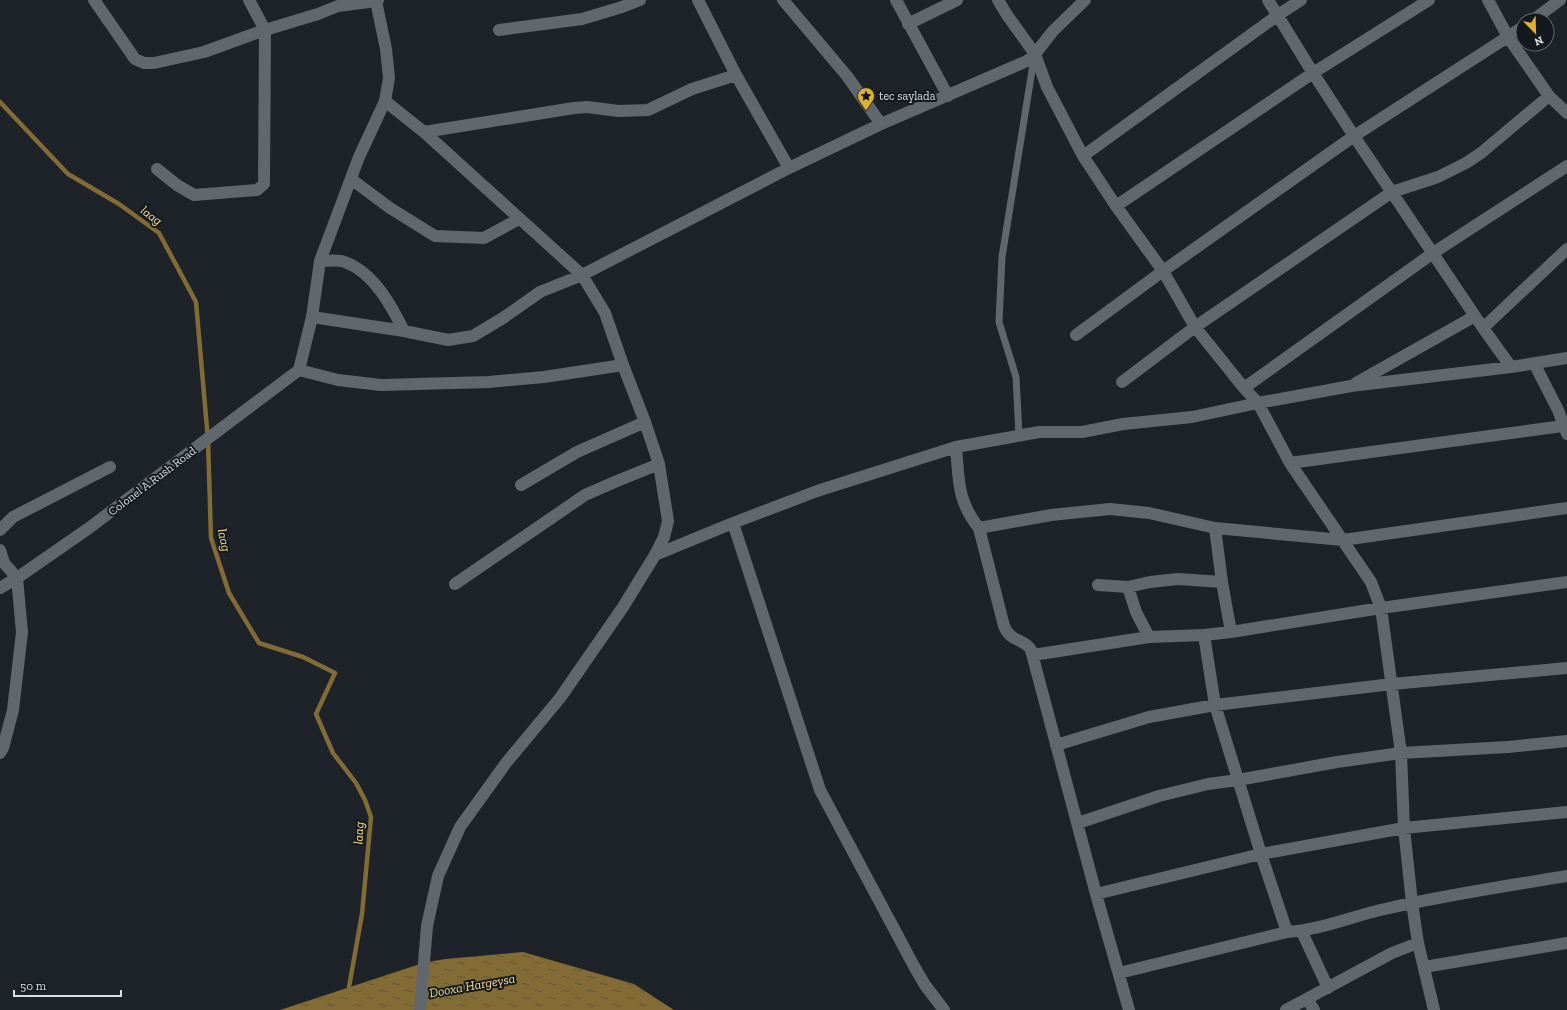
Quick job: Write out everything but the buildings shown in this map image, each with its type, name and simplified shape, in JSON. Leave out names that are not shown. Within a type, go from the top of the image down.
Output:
[{"type":"street","points":[[94,0],[135,59],[154,63],[204,52],[265,30],[318,14],[337,3],[377,0],[386,49],[389,78],[385,101],[359,157],[320,261],[312,316],[299,370],[338,380],[381,385],[489,382],[544,377],[623,365]]},
{"type":"street","points":[[157,169],[177,185],[194,195],[257,190],[264,184],[265,30],[249,0]]},
{"type":"street","points":[[499,30],[582,18],[622,7],[640,0]]},
{"type":"street","points":[[698,0],[736,75],[789,168]]},
{"type":"street","points":[[783,0],[847,76],[881,124]]},
{"type":"street","points":[[896,0],[948,96]]},
{"type":"street","points":[[908,24],[957,0]]},
{"type":"street","points":[[998,0],[1035,54],[1047,87],[1082,156],[1163,271],[1195,327],[1244,388],[1258,403],[1290,464],[1324,516],[1343,540],[1371,582],[1381,608],[1401,753],[1404,828],[1412,903],[1418,943],[1434,1010]]},
{"type":"street","points":[[312,316],[404,331],[448,340],[473,336],[503,318],[540,292],[582,275],[789,168],[881,124],[1027,61],[1035,54],[1053,31],[1085,0]]},
{"type":"street","points":[[1268,0],[1354,136],[1511,368]]},
{"type":"street","points":[[1082,156],[1301,0]]},
{"type":"street","points":[[1116,206],[1313,73],[1429,0]]},
{"type":"street","points":[[1488,0],[1508,37],[1549,96],[1567,113]]},
{"type":"street","points":[[1544,12],[1560,0]]},
{"type":"street","points":[[1076,335],[1163,271],[1354,136],[1515,32]]},
{"type":"street","points":[[424,132],[574,108],[587,107],[619,111],[648,110],[692,89],[736,75]]},
{"type":"street","points":[[1122,382],[1195,327],[1392,192],[1438,177],[1466,163],[1481,153],[1549,96]]},
{"type":"street","points":[[385,101],[424,132],[582,275],[605,313],[645,422],[659,464],[668,521],[664,537],[656,555],[623,607],[560,698],[506,763],[460,827],[438,876],[427,926],[427,943],[423,962],[420,1010]]},
{"type":"street","points":[[1244,388],[1434,253],[1567,166]]},
{"type":"street","points":[[351,179],[390,208],[434,236],[484,238],[519,218]]},
{"type":"street","points":[[1483,328],[1567,249]]},
{"type":"street","points":[[320,261],[344,262],[369,276],[391,305],[404,331]]},
{"type":"street","points":[[1351,386],[1475,316]]},
{"type":"street","points":[[656,555],[733,523],[817,491],[956,447],[1039,432],[1082,432],[1123,424],[1192,417],[1351,386],[1511,368],[1567,358]]},
{"type":"street","points":[[1290,464],[1565,430],[1558,410],[1534,363]]},
{"type":"street","name":"Colonel A.Rush Road","points":[[0,588],[17,578],[95,524],[299,370]]},
{"type":"street","points":[[521,485],[577,452],[645,422]]},
{"type":"street","points":[[956,447],[959,486],[964,505],[970,516],[980,528],[1004,626],[1010,637],[1029,647],[1033,655],[1096,894],[1129,1010]]},
{"type":"street","points":[[455,584],[585,495],[617,480],[659,464]]},
{"type":"street","points":[[0,530],[13,517],[110,467]]},
{"type":"street","points":[[980,528],[1051,515],[1110,509],[1149,513],[1215,528],[1343,540],[1567,508]]},
{"type":"street","points":[[733,523],[820,790],[914,968],[944,1010]]},
{"type":"street","points":[[1215,528],[1222,582],[1231,632]]},
{"type":"street","points":[[0,550],[4,563],[17,578],[22,632],[14,710],[3,748],[0,753]]},
{"type":"street","points":[[1098,585],[1128,587],[1150,582],[1178,579],[1222,582]]},
{"type":"street","points":[[1033,655],[1149,637],[1204,635],[1231,632],[1381,608],[1567,582]]},
{"type":"street","points":[[1128,587],[1136,612],[1149,637]]},
{"type":"street","points":[[1204,635],[1215,705],[1261,854],[1287,932]]},
{"type":"street","points":[[1056,745],[1149,717],[1215,705],[1392,684],[1567,668]]},
{"type":"street","points":[[1078,823],[1160,796],[1208,784],[1337,762],[1401,753],[1508,747],[1567,741]]},
{"type":"street","points":[[1096,894],[1261,854],[1404,828],[1567,812]]},
{"type":"street","points":[[1119,973],[1287,932],[1302,932],[1384,909],[1439,897],[1567,876]]},
{"type":"street","points":[[1302,932],[1328,988]]},
{"type":"street","points":[[1286,1010],[1392,953],[1418,943]]},
{"type":"street","points":[[1424,967],[1567,943]]},
{"type":"street","points":[[1307,999],[1314,1010]]},
{"type":"lane","points":[[1019,435],[1016,377],[999,322],[1002,257],[1035,54]]},
{"type":"water","name":"Dooxa Hargeysa","points":[[523,952],[634,984],[674,1010],[280,1010],[423,963],[445,959]]},
{"type":"waterway","name":"laag","points":[[0,102],[68,174],[119,204],[159,233],[196,302],[208,440],[211,538],[229,593],[259,643],[303,657],[335,673],[316,714],[333,753],[356,783],[365,800],[371,817],[362,914],[349,987]]},
{"type":"place","name":"tec saylada","points":[[866,111]]}]
